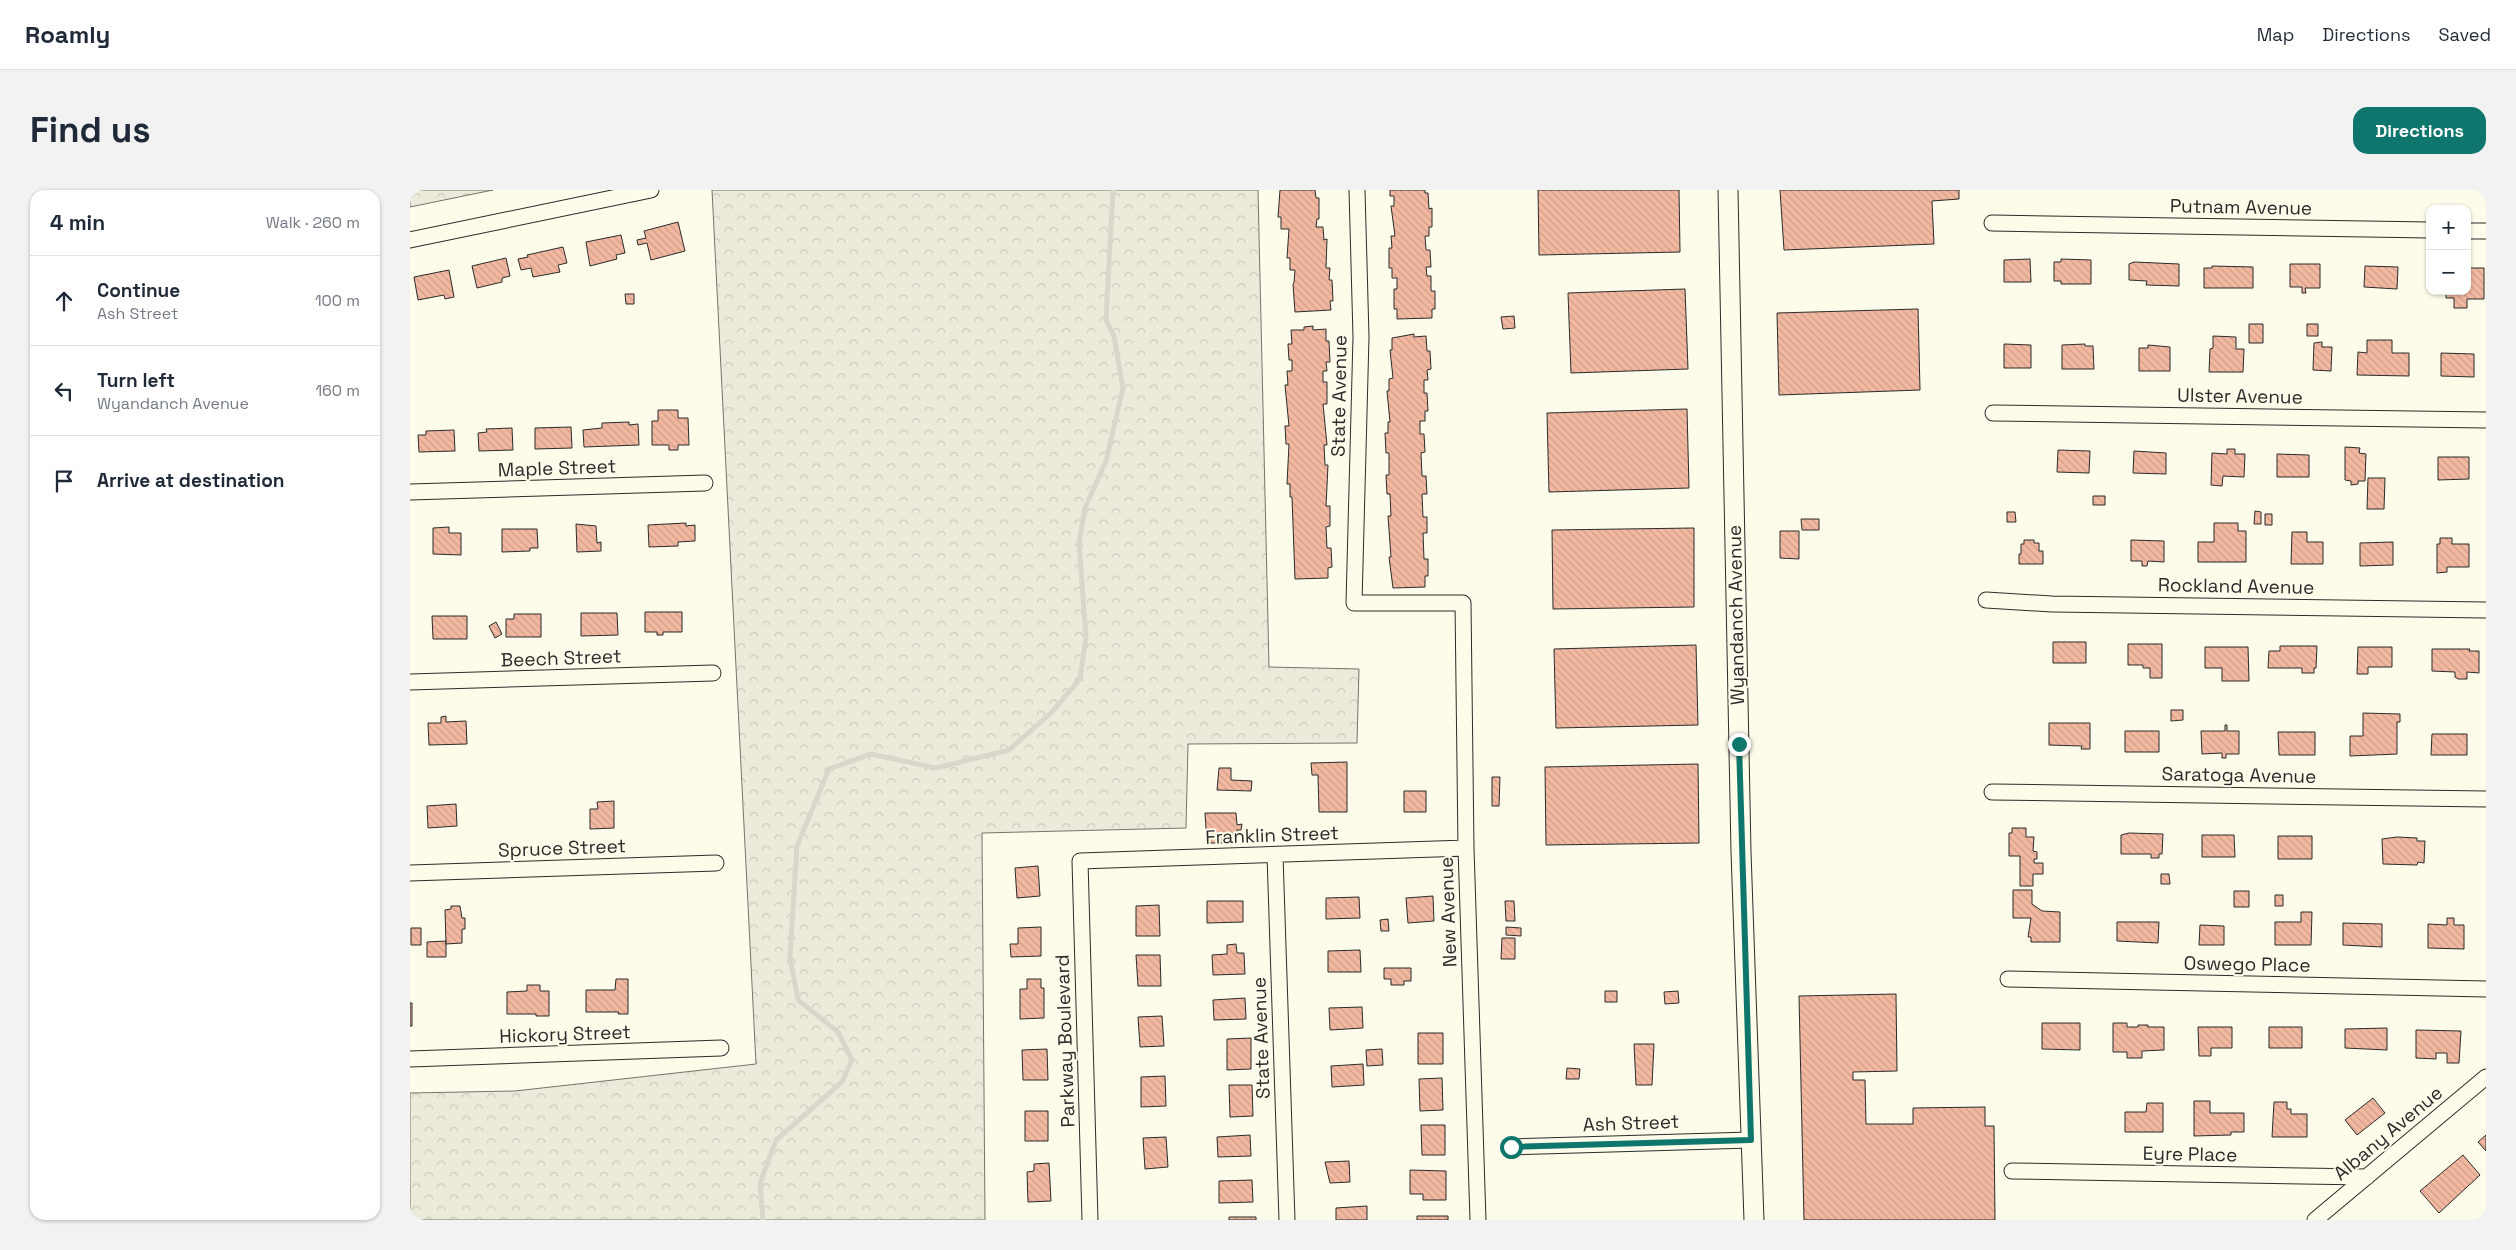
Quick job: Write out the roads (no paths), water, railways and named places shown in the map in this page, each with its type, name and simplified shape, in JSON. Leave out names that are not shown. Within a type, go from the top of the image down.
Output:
[{"type":"street","points":[[410,240],[651,190]]},
{"type":"street","name":"State Avenue","points":[[1356,190],[1361,337],[1354,603],[1463,602]]},
{"type":"street","name":"Wyandanch Avenue","points":[[1728,190],[1741,842],[1754,1220]]},
{"type":"street","name":"Putnam Avenue","points":[[1992,223],[2426,230]]},
{"type":"street","points":[[2471,231],[2486,231]]},
{"type":"street","name":"Ulster Avenue","points":[[1993,413],[2486,420]]},
{"type":"street","name":"Maple Street","points":[[410,492],[705,483]]},
{"type":"street","name":"Rockland Avenue","points":[[1986,600],[2052,604],[2486,610]]},
{"type":"street","name":"New Avenue","points":[[1463,602],[1466,848],[1478,1220]]},
{"type":"street","name":"Beech Street","points":[[410,682],[713,673]]},
{"type":"street","name":"Saratoga Avenue","points":[[1992,792],[2486,799]]},
{"type":"street","name":"Franklin Street","points":[[1080,861],[1466,848]]},
{"type":"street","name":"State Avenue","points":[[1275,855],[1287,1220]]},
{"type":"street","name":"Parkway Boulevard","points":[[1080,861],[1090,1220]]},
{"type":"street","name":"Spruce Street","points":[[410,873],[716,863]]},
{"type":"street","name":"Oswego Place","points":[[2008,980],[2486,989]]},
{"type":"street","name":"Hickory Street","points":[[410,1059],[721,1048]]},
{"type":"street","name":"Albany Avenue","points":[[2315,1220],[2486,1077]]},
{"type":"street","name":"Ash Street","points":[[1511,1147],[1751,1140]]},
{"type":"street","name":"Eyre Place","points":[[2012,1171],[2367,1177]]},
{"type":"waterway","points":[[763,1220],[760,1183],[776,1140],[842,1082],[852,1060],[838,1032],[798,1000],[790,957],[797,846],[829,769],[871,754],[936,768],[1009,750],[1052,712],[1080,679],[1086,638],[1079,543],[1085,508],[1106,461],[1123,388],[1114,336],[1106,320],[1113,190]]}]
